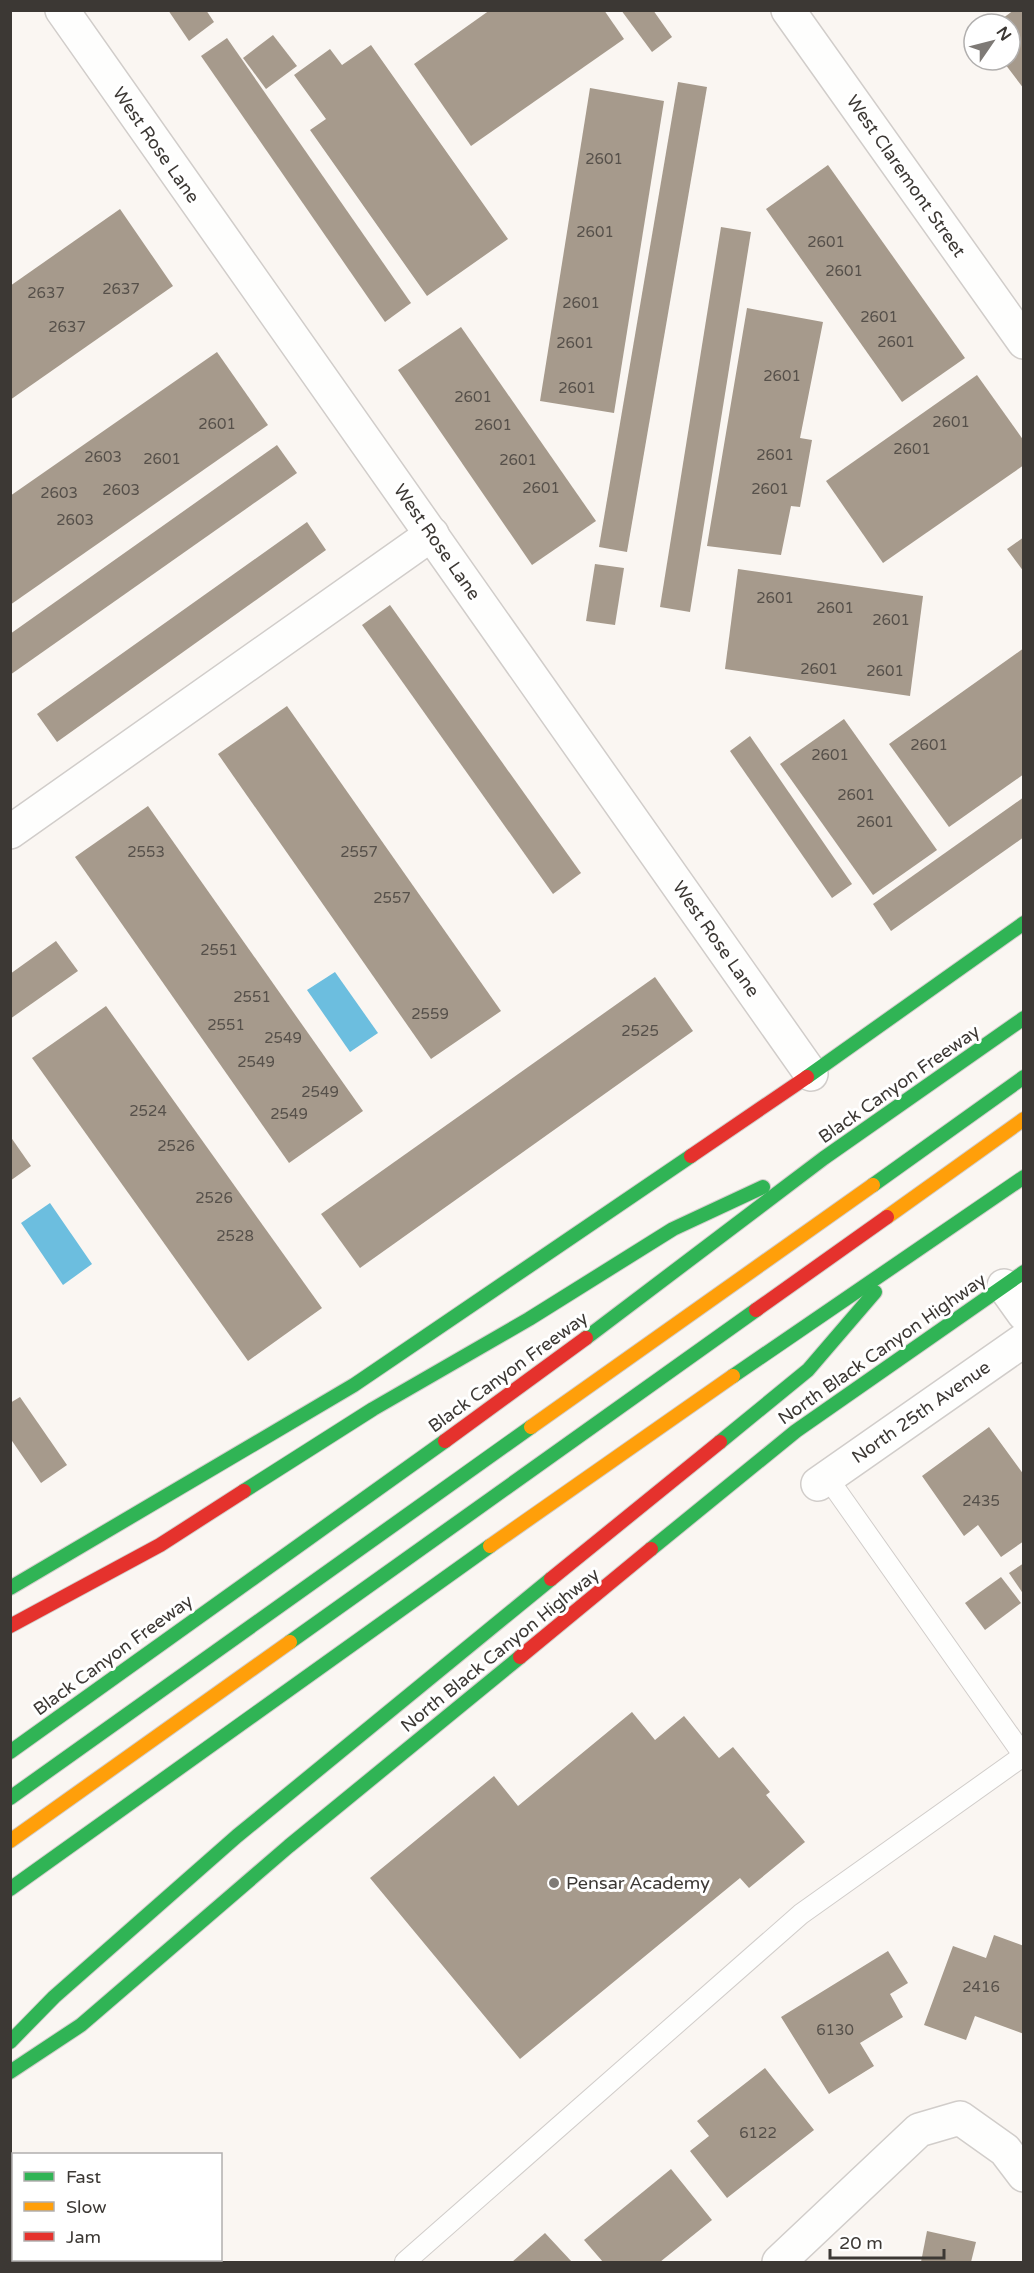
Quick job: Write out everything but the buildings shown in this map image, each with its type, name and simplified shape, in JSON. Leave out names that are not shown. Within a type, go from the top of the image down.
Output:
[{"type":"main road","points":[[10,1588],[354,1385],[844,1052],[1023,923]]},
{"type":"main road","name":"Black Canyon Freeway","points":[[10,1752],[559,1359],[824,1158],[1023,1018]]},
{"type":"main road","points":[[10,1798],[1023,1077]]},
{"type":"main road","points":[[10,1840],[1023,1119]]},
{"type":"main road","points":[[10,1626],[160,1545],[373,1409],[529,1319],[673,1229],[824,1158]]},
{"type":"main road","points":[[10,1889],[292,1687],[906,1256],[1023,1177]]},
{"type":"main road","points":[[10,2042],[54,1996],[271,1807],[808,1370],[906,1256]]},
{"type":"main road","name":"North Black Canyon Highway","points":[[10,2072],[81,2025],[306,1833],[796,1431],[1014,1279]]},
{"type":"street","name":"West Rose Lane","points":[[62,10],[811,1074]]},
{"type":"street","name":"West Claremont Street","points":[[788,10],[1023,342]]},
{"type":"street","points":[[10,832],[432,534]]},
{"type":"street","points":[[1014,1279],[1023,1314]]},
{"type":"street","name":"North 25th Avenue","points":[[822,1481],[1023,1340]]},
{"type":"street","points":[[779,2262],[919,2130],[960,2118],[1005,2150],[1023,2175]]},
{"type":"lane","points":[[405,2262],[801,1914],[1023,1756],[822,1481]]},
{"type":"water","points":[[335,972],[378,1033],[350,1052],[307,990]]},
{"type":"water","points":[[50,1203],[92,1264],[63,1285],[21,1223]]},
{"type":"traffic: fast","points":[[807,1077],[1024,923]]},
{"type":"traffic: fast","points":[[586,1338],[824,1158],[1024,1018]]},
{"type":"traffic: fast","points":[[873,1185],[1024,1077]]},
{"type":"traffic: fast","points":[[10,1588],[354,1385],[691,1156]]},
{"type":"traffic: fast","points":[[733,1376],[1024,1177]]},
{"type":"traffic: fast","points":[[244,1491],[373,1409],[529,1319],[673,1229],[763,1187]]},
{"type":"traffic: fast","points":[[651,1549],[796,1431],[1024,1272]]},
{"type":"traffic: fast","points":[[720,1442],[808,1370],[875,1292]]},
{"type":"traffic: fast","points":[[290,1642],[756,1310]]},
{"type":"traffic: fast","points":[[10,1798],[531,1427]]},
{"type":"traffic: fast","points":[[10,1752],[445,1441]]},
{"type":"traffic: fast","points":[[10,1889],[490,1546]]},
{"type":"traffic: fast","points":[[10,2042],[54,1997],[237,1836],[551,1579]]},
{"type":"traffic: fast","points":[[10,2072],[81,2025],[289,1846],[520,1657]]},
{"type":"traffic: slow","points":[[887,1217],[1024,1119]]},
{"type":"traffic: slow","points":[[531,1427],[873,1185]]},
{"type":"traffic: slow","points":[[490,1546],[733,1376]]},
{"type":"traffic: slow","points":[[10,1841],[290,1642]]},
{"type":"traffic: jam","points":[[691,1156],[807,1077]]},
{"type":"traffic: jam","points":[[756,1310],[887,1217]]},
{"type":"traffic: jam","points":[[445,1441],[586,1338]]},
{"type":"traffic: jam","points":[[551,1579],[720,1442]]},
{"type":"traffic: jam","points":[[10,1626],[160,1545],[244,1491]]},
{"type":"traffic: jam","points":[[520,1657],[651,1549]]},
{"type":"place","name":"Pensar Academy","points":[[554,1883]]}]
